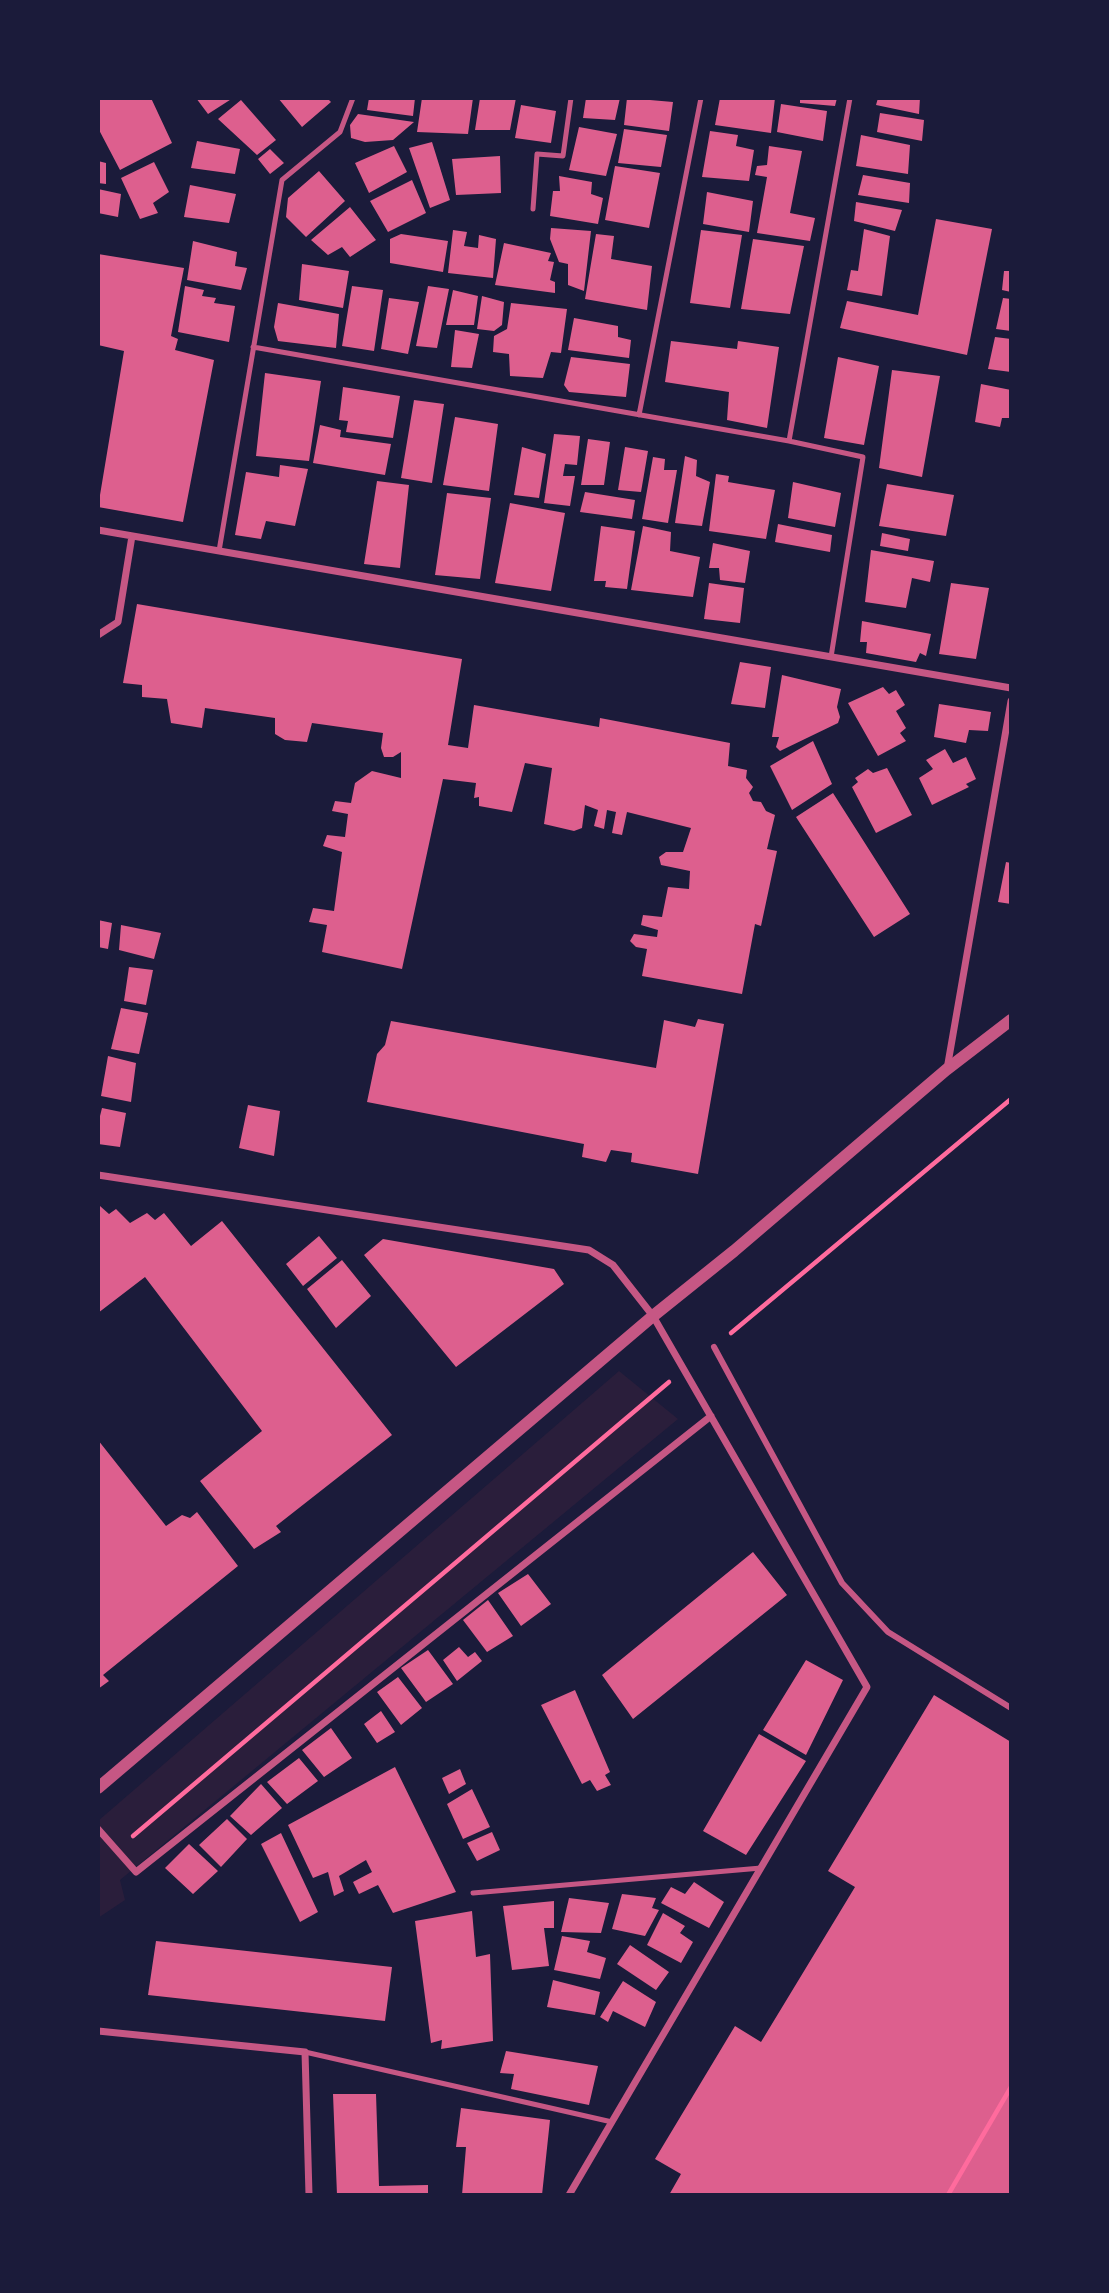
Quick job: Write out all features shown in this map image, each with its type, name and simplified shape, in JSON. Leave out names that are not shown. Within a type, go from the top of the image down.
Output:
[{"type":"street","points":[[98,530],[1011,688]]},
{"type":"street","points":[[98,635],[118,622],[132,536]]},
{"type":"street","points":[[946,1070],[1011,701]]},
{"type":"street","points":[[98,1788],[653,1316],[734,1251],[946,1070],[1011,1020]]},
{"type":"street","points":[[98,1175],[589,1250],[613,1265],[653,1316],[866,1687],[569,2195]]},
{"type":"street","points":[[714,1347],[842,1583],[888,1632],[1011,1708]]},
{"type":"street","points":[[98,1829],[136,1872],[710,1416]]},
{"type":"street","points":[[98,2031],[306,2052],[309,2195]]},
{"type":"lane","points":[[219,551],[282,180],[340,132],[353,98]]},
{"type":"lane","points":[[533,209],[537,154],[563,156],[571,98]]},
{"type":"lane","points":[[639,415],[701,98]]},
{"type":"lane","points":[[789,441],[850,98]]},
{"type":"lane","points":[[253,347],[789,441],[863,457],[831,657]]},
{"type":"lane","points":[[473,1893],[761,1868]]},
{"type":"lane","points":[[306,2052],[612,2122]]},
{"type":"path","points":[[714,1347],[1011,1099]]},
{"type":"path","points":[[117,1850],[684,1370]]},
{"type":"path","points":[[948,2195],[1011,2087]]},
{"type":"shaded area","points":[[619,1371],[678,1419],[120,1880],[125,1900],[98,1918],[98,1821]]},
{"type":"building","points":[[98,98],[151,98],[172,143],[120,170],[98,128]]},
{"type":"building","points":[[196,98],[233,98],[208,114]]},
{"type":"building","points":[[278,98],[327,98],[331,102],[302,127]]},
{"type":"building","points":[[369,98],[415,98],[413,116],[367,110]]},
{"type":"building","points":[[422,98],[473,98],[468,134],[417,132]]},
{"type":"building","points":[[480,98],[516,98],[510,130],[475,130]]},
{"type":"building","points":[[586,98],[620,98],[615,120],[583,118]]},
{"type":"building","points":[[627,98],[673,102],[669,131],[624,125]]},
{"type":"building","points":[[720,98],[775,98],[771,133],[715,125]]},
{"type":"building","points":[[800,98],[837,98],[835,106],[800,103]]},
{"type":"building","points":[[878,98],[920,98],[919,114],[876,105]]},
{"type":"building","points":[[241,100],[276,140],[257,155],[218,119]]},
{"type":"building","points":[[781,104],[827,111],[823,141],[777,132]]},
{"type":"building","points":[[521,105],[556,111],[551,143],[515,138]]},
{"type":"building","points":[[880,113],[924,120],[922,141],[877,132]]},
{"type":"building","points":[[358,114],[414,122],[393,140],[365,142],[351,138],[350,125]]},
{"type":"building","points":[[579,127],[617,134],[606,176],[569,170]]},
{"type":"building","points":[[624,129],[667,135],[661,167],[618,163]]},
{"type":"building","points":[[710,131],[738,135],[736,146],[754,150],[749,181],[702,177]]},
{"type":"building","points":[[861,135],[910,145],[908,174],[856,166]]},
{"type":"building","points":[[197,141],[240,149],[235,174],[191,168]]},
{"type":"building","points":[[432,142],[450,200],[430,208],[409,148]]},
{"type":"building","points":[[394,146],[407,172],[369,193],[355,163]]},
{"type":"building","points":[[769,146],[802,151],[790,213],[815,218],[810,241],[757,233],[767,177],[755,175],[757,166],[767,165]]},
{"type":"building","points":[[270,149],[284,163],[270,174],[258,159]]},
{"type":"building","points":[[500,156],[501,193],[456,195],[452,159]]},
{"type":"building","points":[[98,161],[106,163],[106,184],[98,183]]},
{"type":"building","points":[[154,162],[169,192],[153,203],[158,213],[140,219],[121,178]]},
{"type":"building","points":[[615,166],[660,173],[649,228],[605,220]]},
{"type":"building","points":[[319,171],[345,201],[306,237],[286,217],[288,198]]},
{"type":"building","points":[[863,175],[910,183],[909,203],[858,195]]},
{"type":"building","points":[[559,176],[592,182],[591,194],[603,198],[598,224],[550,216],[553,191],[560,191]]},
{"type":"building","points":[[412,180],[426,213],[388,232],[370,201]]},
{"type":"building","points":[[190,185],[236,194],[229,223],[184,217]]},
{"type":"building","points":[[98,189],[121,194],[118,217],[98,213]]},
{"type":"building","points":[[707,192],[753,201],[749,232],[703,224]]},
{"type":"building","points":[[856,202],[902,210],[895,231],[854,221]]},
{"type":"building","points":[[350,207],[376,240],[350,257],[342,247],[328,255],[311,240]]},
{"type":"building","points":[[936,219],[992,229],[967,355],[840,328],[847,301],[918,315]]},
{"type":"building","points":[[551,228],[591,231],[584,291],[568,285],[568,264],[559,262],[550,239]]},
{"type":"building","points":[[864,229],[890,236],[882,296],[847,290],[851,270],[858,271]]},
{"type":"building","points":[[453,230],[467,232],[464,246],[478,248],[479,235],[496,239],[493,278],[448,273]]},
{"type":"building","points":[[701,230],[742,235],[730,308],[690,303]]},
{"type":"building","points":[[401,234],[448,241],[443,272],[390,263],[390,239]]},
{"type":"building","points":[[596,234],[614,236],[611,259],[652,266],[647,310],[585,299]]},
{"type":"building","points":[[753,239],[804,246],[790,314],[741,309]]},
{"type":"building","points":[[193,241],[237,252],[235,266],[247,268],[241,290],[187,280]]},
{"type":"building","points":[[504,243],[551,253],[548,261],[554,262],[550,280],[555,282],[555,293],[495,285]]},
{"type":"building","points":[[98,254],[184,268],[171,336],[178,339],[175,350],[214,360],[183,522],[98,507],[124,351],[98,345]]},
{"type":"building","points":[[302,264],[349,271],[343,308],[299,300]]},
{"type":"building","points":[[1004,271],[1011,271],[1011,292],[1002,290]]},
{"type":"building","points":[[185,286],[204,290],[202,296],[216,298],[214,303],[235,306],[229,342],[178,332]]},
{"type":"building","points":[[352,286],[383,290],[374,351],[342,346]]},
{"type":"building","points":[[428,286],[449,289],[437,348],[416,346]]},
{"type":"building","points":[[453,290],[478,296],[474,325],[446,325]]},
{"type":"building","points":[[482,296],[504,302],[502,325],[494,331],[477,329]]},
{"type":"building","points":[[389,298],[419,302],[408,354],[381,349]]},
{"type":"building","points":[[1003,298],[1011,299],[1011,331],[996,329]]},
{"type":"building","points":[[278,303],[339,314],[336,348],[278,341],[274,327]]},
{"type":"building","points":[[511,303],[567,309],[561,353],[551,352],[543,378],[510,376],[509,354],[493,352],[494,336],[507,329]]},
{"type":"building","points":[[574,318],[618,326],[618,337],[631,340],[629,358],[568,350]]},
{"type":"building","points":[[455,330],[479,334],[472,368],[451,367]]},
{"type":"building","points":[[995,337],[1011,339],[1011,372],[988,369]]},
{"type":"building","points":[[671,341],[737,349],[738,341],[779,347],[767,428],[727,420],[729,392],[665,382]]},
{"type":"building","points":[[571,357],[630,364],[626,397],[569,392],[564,385]]},
{"type":"building","points":[[838,357],[879,366],[864,445],[824,438]]},
{"type":"building","points":[[892,370],[940,376],[922,477],[879,468]]},
{"type":"building","points":[[265,373],[321,381],[309,461],[256,456]]},
{"type":"building","points":[[981,384],[1011,390],[1011,418],[1002,418],[1000,427],[975,422]]},
{"type":"building","points":[[343,387],[400,396],[393,438],[346,432],[348,421],[339,420]]},
{"type":"building","points":[[414,400],[444,404],[432,483],[401,478]]},
{"type":"building","points":[[455,417],[498,424],[489,491],[443,485]]},
{"type":"building","points":[[320,425],[341,430],[340,437],[391,444],[385,475],[313,463]]},
{"type":"building","points":[[554,434],[580,436],[577,465],[565,464],[563,476],[575,476],[570,506],[544,503]]},
{"type":"building","points":[[588,439],[610,442],[604,485],[581,485]]},
{"type":"building","points":[[522,447],[546,454],[539,498],[514,495]]},
{"type":"building","points":[[625,447],[648,451],[641,492],[618,490]]},
{"type":"building","points":[[685,456],[697,460],[696,476],[710,482],[702,526],[675,523]]},
{"type":"building","points":[[653,457],[665,459],[664,470],[677,470],[668,523],[642,519]]},
{"type":"building","points":[[280,465],[308,469],[295,526],[266,521],[261,539],[235,535],[246,472],[279,477]]},
{"type":"building","points":[[716,474],[729,476],[728,482],[775,490],[766,539],[709,531]]},
{"type":"building","points":[[377,481],[409,485],[400,568],[364,564]]},
{"type":"building","points":[[793,482],[841,493],[835,527],[788,518]]},
{"type":"building","points":[[887,484],[954,495],[946,536],[879,526]]},
{"type":"building","points":[[585,492],[635,500],[632,519],[580,512]]},
{"type":"building","points":[[447,493],[491,498],[480,579],[435,575]]},
{"type":"building","points":[[510,503],[565,513],[551,591],[495,583]]},
{"type":"building","points":[[778,524],[832,535],[830,552],[775,542]]},
{"type":"building","points":[[601,526],[635,531],[627,589],[605,587],[606,581],[594,581]]},
{"type":"building","points":[[643,526],[671,532],[670,551],[700,557],[693,597],[631,590]]},
{"type":"building","points":[[882,533],[910,539],[908,551],[880,546]]},
{"type":"building","points":[[713,543],[750,551],[745,583],[720,580],[719,568],[709,568]]},
{"type":"building","points":[[871,550],[934,561],[930,582],[912,578],[906,608],[865,602]]},
{"type":"building","points":[[709,583],[744,588],[740,623],[704,619]]},
{"type":"building","points":[[951,583],[989,588],[976,659],[939,654]]},
{"type":"building","points":[[137,604],[462,659],[448,745],[468,748],[474,705],[599,727],[600,718],[730,743],[728,766],[747,770],[746,778],[753,787],[749,793],[753,801],[761,802],[766,811],[775,815],[767,849],[777,851],[761,926],[755,924],[742,994],[642,976],[647,949],[636,947],[630,941],[634,934],[657,937],[658,930],[641,925],[643,915],[662,917],[668,887],[689,889],[690,871],[661,865],[659,857],[666,852],[683,852],[691,828],[627,812],[622,835],[612,833],[616,812],[607,810],[604,829],[594,826],[598,810],[585,805],[582,828],[574,831],[544,824],[552,768],[525,763],[512,812],[479,806],[479,797],[474,798],[476,783],[443,779],[402,969],[322,952],[327,925],[309,922],[313,908],[334,911],[342,852],[323,846],[327,835],[345,837],[348,814],[332,811],[335,801],[351,803],[355,783],[372,771],[401,778],[401,752],[393,757],[384,757],[381,748],[383,733],[312,723],[307,742],[285,740],[275,734],[275,718],[205,708],[202,728],[171,723],[167,699],[142,697],[142,685],[123,683]]},
{"type":"building","points":[[862,621],[931,634],[926,656],[920,653],[916,662],[866,653],[867,642],[860,642]]},
{"type":"building","points":[[740,662],[771,667],[765,708],[731,704]]},
{"type":"building","points":[[782,675],[841,689],[837,707],[840,717],[838,723],[780,751],[776,747],[779,737],[772,737]]},
{"type":"building","points":[[883,687],[889,694],[896,690],[905,705],[896,711],[906,728],[900,733],[906,741],[878,756],[848,703]]},
{"type":"building","points":[[939,704],[991,712],[988,731],[969,730],[966,743],[934,737]]},
{"type":"building","points":[[813,741],[832,784],[792,810],[770,766]]},
{"type":"building","points":[[945,749],[953,763],[966,757],[976,779],[966,784],[969,787],[932,805],[919,778],[933,769],[926,760]]},
{"type":"building","points":[[887,768],[912,815],[876,833],[852,787],[858,782],[855,778],[868,769],[873,773]]},
{"type":"building","points":[[833,793],[910,914],[874,937],[796,817]]},
{"type":"building","points":[[1006,862],[1011,863],[1011,904],[998,902]]},
{"type":"building","points":[[98,920],[112,923],[108,949],[98,947]]},
{"type":"building","points":[[121,925],[161,933],[154,959],[119,950]]},
{"type":"building","points":[[129,967],[153,970],[146,1005],[124,1001]]},
{"type":"building","points":[[121,1008],[148,1013],[139,1054],[111,1049]]},
{"type":"building","points":[[698,1019],[724,1024],[698,1174],[631,1162],[632,1153],[611,1150],[606,1162],[582,1157],[584,1144],[367,1102],[377,1054],[385,1045],[391,1021],[656,1068],[664,1020],[695,1027]]},
{"type":"building","points":[[108,1056],[136,1063],[131,1102],[101,1096]]},
{"type":"building","points":[[248,1105],[280,1111],[274,1156],[239,1148]]},
{"type":"building","points":[[102,1108],[126,1113],[120,1147],[98,1144],[98,1124]]},
{"type":"building","points":[[100,1206],[109,1214],[116,1209],[130,1223],[147,1213],[155,1220],[164,1213],[191,1246],[222,1221],[392,1435],[276,1526],[281,1532],[254,1549],[200,1481],[262,1431],[145,1277],[98,1313]]},
{"type":"building","points":[[319,1236],[337,1258],[303,1286],[286,1264]]},
{"type":"building","points":[[383,1239],[554,1269],[564,1284],[456,1367],[364,1255]]},
{"type":"building","points":[[342,1260],[371,1296],[336,1328],[307,1289]]},
{"type":"building","points":[[98,1440],[166,1526],[182,1515],[190,1518],[197,1512],[238,1566],[103,1675],[109,1681],[98,1689]]},
{"type":"building","points":[[753,1552],[787,1595],[633,1719],[602,1675]]},
{"type":"building","points":[[528,1574],[551,1604],[521,1626],[498,1593]]},
{"type":"building","points":[[488,1600],[513,1636],[487,1652],[463,1620]]},
{"type":"building","points":[[459,1647],[468,1657],[475,1652],[482,1661],[457,1681],[443,1660]]},
{"type":"building","points":[[428,1650],[453,1684],[426,1702],[401,1668]]},
{"type":"building","points":[[806,1660],[843,1680],[806,1755],[763,1730]]},
{"type":"building","points":[[398,1677],[422,1708],[401,1725],[377,1692]]},
{"type":"building","points":[[575,1690],[610,1772],[605,1775],[611,1785],[597,1791],[590,1780],[582,1784],[541,1705]]},
{"type":"building","points":[[934,1695],[1011,1742],[1011,2195],[669,2195],[681,2174],[655,2159],[735,2026],[761,2042],[855,1887],[828,1871]]},
{"type":"building","points":[[381,1711],[395,1732],[377,1743],[364,1724]]},
{"type":"building","points":[[331,1728],[352,1758],[324,1777],[302,1750]]},
{"type":"building","points":[[759,1734],[806,1761],[746,1855],[703,1831]]},
{"type":"building","points":[[299,1758],[318,1781],[287,1804],[267,1782]]},
{"type":"building","points":[[395,1767],[456,1892],[393,1913],[378,1885],[359,1894],[353,1882],[372,1872],[366,1860],[339,1876],[344,1891],[334,1896],[328,1872],[313,1878],[288,1825]]},
{"type":"building","points":[[460,1769],[466,1784],[449,1794],[442,1778]]},
{"type":"building","points":[[261,1784],[282,1808],[251,1835],[230,1816]]},
{"type":"building","points":[[472,1789],[490,1827],[463,1839],[447,1804]]},
{"type":"building","points":[[227,1819],[247,1839],[221,1867],[199,1845]]},
{"type":"building","points":[[492,1832],[500,1850],[477,1861],[467,1843]]},
{"type":"building","points":[[281,1833],[318,1912],[300,1922],[261,1844]]},
{"type":"building","points":[[189,1844],[218,1871],[193,1894],[165,1868]]},
{"type":"building","points":[[694,1882],[724,1902],[709,1928],[661,1903],[671,1887],[685,1894]]},
{"type":"building","points":[[622,1894],[656,1898],[652,1908],[659,1910],[645,1936],[612,1929]]},
{"type":"building","points":[[569,1898],[609,1903],[601,1933],[561,1932]]},
{"type":"building","points":[[554,1901],[554,1928],[544,1928],[549,1966],[512,1970],[503,1906]]},
{"type":"building","points":[[472,1911],[476,1957],[490,1954],[493,2041],[441,2049],[442,2040],[431,2043],[415,1921]]},
{"type":"building","points":[[663,1913],[685,1926],[680,1933],[693,1942],[681,1963],[647,1945]]},
{"type":"building","points":[[562,1936],[590,1941],[587,1952],[606,1958],[600,1979],[554,1970]]},
{"type":"building","points":[[156,1941],[392,1967],[385,2021],[148,1995]]},
{"type":"building","points":[[630,1945],[669,1972],[656,1990],[617,1964]]},
{"type":"building","points":[[553,1980],[600,1992],[595,2015],[547,2007]]},
{"type":"building","points":[[623,1981],[656,2002],[645,2027],[613,2011],[608,2022],[600,2017]]},
{"type":"building","points":[[506,2051],[598,2066],[589,2105],[511,2089],[514,2074],[500,2073]]},
{"type":"building","points":[[333,2094],[376,2094],[379,2186],[428,2185],[428,2195],[337,2195]]},
{"type":"building","points":[[461,2108],[550,2120],[542,2195],[462,2195],[466,2147],[456,2147]]}]
